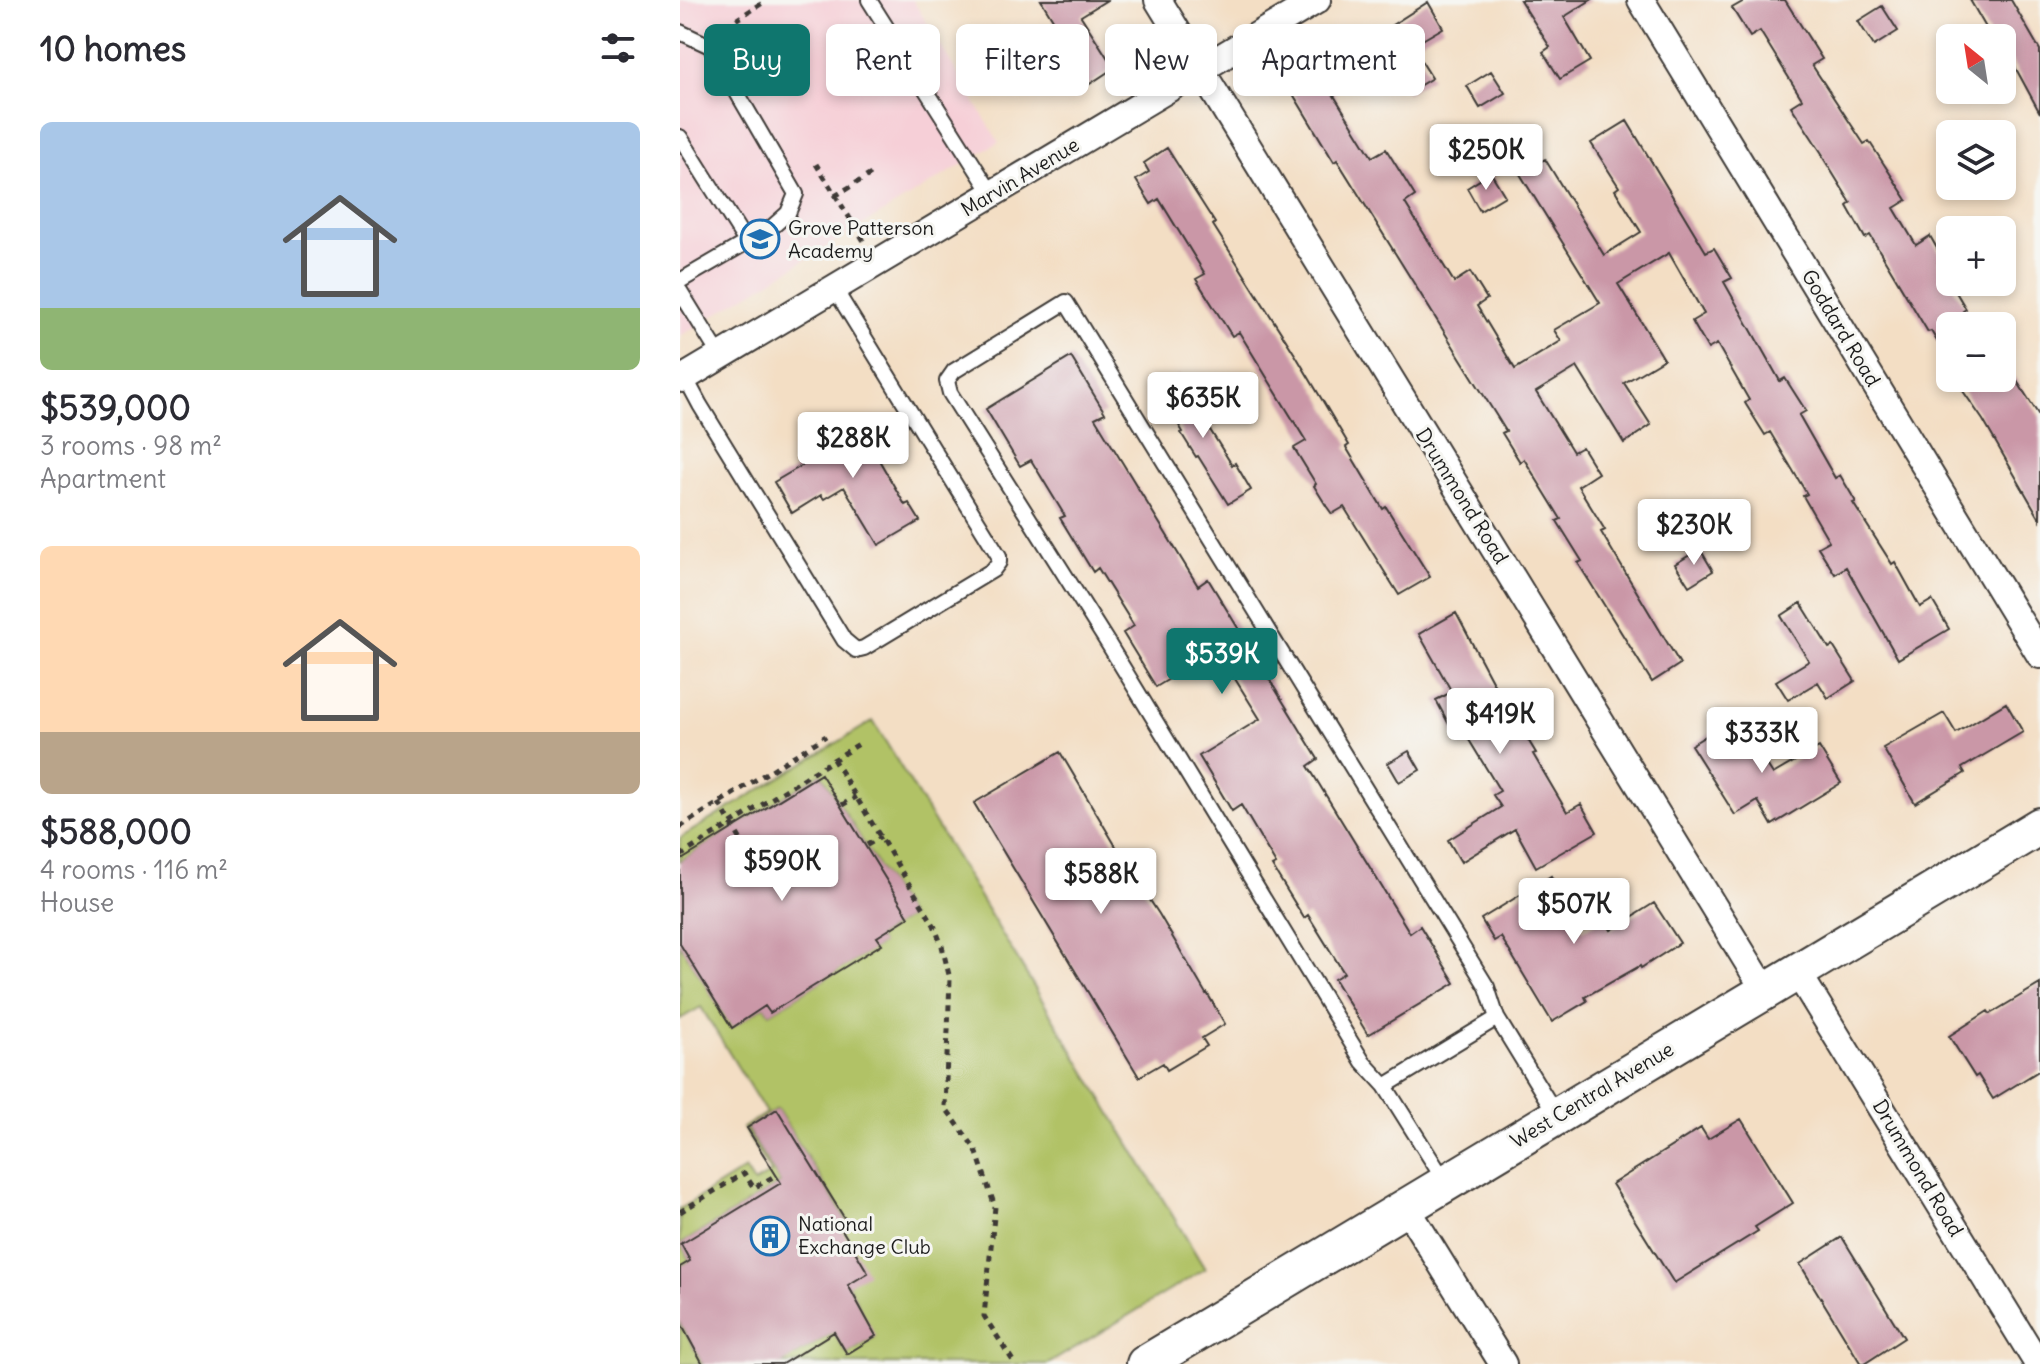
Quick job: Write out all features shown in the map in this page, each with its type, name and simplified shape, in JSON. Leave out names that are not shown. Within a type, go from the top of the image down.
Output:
[{"type":"main road","name":"West Central Avenue","points":[[1145,1364],[2040,826]]},
{"type":"street","name":"Drummond Road","points":[[1158,0],[1172,24]]},
{"type":"street","name":"Marvin Avenue","points":[[1217,60],[1317,0]]},
{"type":"street","name":"Goddard Road","points":[[1641,0],[2040,655]]},
{"type":"street","name":"Marvin Avenue","points":[[684,378],[1156,96]]},
{"type":"street","name":"Drummond Road","points":[[1216,96],[1766,992]]},
{"type":"street","name":"Drummond Road","points":[[1798,973],[2038,1364]]},
{"type":"street","points":[[1406,1207],[1503,1364]]},
{"type":"lane","points":[[869,0],[992,194]]},
{"type":"lane","points":[[680,32],[710,46],[796,194],[788,213],[771,228],[680,281]]},
{"type":"lane","points":[[680,137],[746,242]]},
{"type":"lane","points":[[684,378],[844,640],[856,650],[864,648],[993,570],[999,556],[834,288]]},
{"type":"lane","points":[[680,291],[720,356]]},
{"type":"lane","points":[[1446,1183],[1385,1086],[1363,1062],[1109,645],[950,393],[947,381],[954,371],[1066,302],[1487,987],[1497,1018],[1557,1116]]},
{"type":"lane","points":[[1385,1086],[1497,1018]]},
{"type":"path","points":[[729,24],[764,2]]},
{"type":"path","points":[[816,164],[864,241]]},
{"type":"path","points":[[835,196],[871,174]]},
{"type":"path","points":[[680,827],[826,736]]},
{"type":"path","points":[[680,856],[862,742]]},
{"type":"path","points":[[833,759],[934,925],[942,946],[950,979],[945,1107],[976,1150],[995,1207],[984,1316],[1015,1364]]},
{"type":"path","points":[[842,805],[856,797]]},
{"type":"path","points":[[719,803],[745,847]]},
{"type":"path","points":[[867,845],[881,837]]},
{"type":"path","points":[[680,1212],[744,1173],[754,1188],[776,1175]]},
{"type":"shaded area","name":"Grove Patterson Academy","points":[[680,0],[913,0],[928,24],[826,24],[826,96],[940,96],[940,45],[956,71],[956,96],[971,96],[999,142],[680,336]]},
{"type":"green space","points":[[873,721],[1205,1269],[1048,1364],[781,1364],[834,1332],[847,1354],[875,1337],[848,1285],[841,1228],[848,1223],[777,1109],[747,1129],[781,1183],[681,1244],[690,1261],[680,1267],[680,1209],[745,1169],[754,1183],[771,1173],[743,1128],[766,1113],[701,1007],[680,1019],[680,944],[732,1027],[765,1006],[770,1013],[881,944],[877,937],[909,917],[821,774],[680,861],[680,838]]},
{"type":"green space","points":[[680,1322],[703,1364],[680,1364]]},
{"type":"building","points":[[1041,0],[1107,0],[1081,16],[1086,24],[1056,24]]},
{"type":"building","points":[[1520,0],[1591,0],[1564,17],[1590,61],[1560,79],[1543,52],[1550,47]]},
{"type":"building","points":[[1746,0],[1785,0],[1822,59],[1812,65],[1864,144],[1869,141],[1907,200],[1894,208],[1916,245],[1930,236],[1936,247],[1936,296],[1958,296],[1966,309],[1964,312],[1936,312],[1936,339],[1931,331],[1928,332],[1870,235],[1865,238],[1847,206],[1851,203],[1791,106],[1802,99],[1760,31],[1750,37],[1732,8]]},
{"type":"building","points":[[1970,0],[2011,0],[2040,50],[2040,113],[2016,69],[2016,24],[1984,24]]},
{"type":"building","points":[[1428,2],[1443,28],[1425,38],[1425,24],[1394,24]]},
{"type":"building","points":[[1882,6],[1898,31],[1874,46],[1858,21]]},
{"type":"building","points":[[1089,29],[1105,54],[1105,74],[1089,84]]},
{"type":"building","points":[[1425,67],[1432,78],[1425,82]]},
{"type":"building","points":[[1491,71],[1505,93],[1480,108],[1467,86]]},
{"type":"building","points":[[1294,96],[1334,96],[1372,157],[1386,149],[1415,196],[1405,203],[1454,282],[1470,272],[1487,299],[1477,306],[1515,369],[1561,341],[1554,330],[1600,303],[1520,174],[1545,159],[1604,255],[1641,232],[1615,190],[1619,187],[1591,143],[1627,121],[1706,252],[1714,248],[1732,278],[1724,282],[1780,381],[1785,378],[1806,411],[1799,415],[1835,478],[1840,475],[1856,502],[1853,503],[1892,564],[1895,562],[1920,607],[1932,600],[1949,629],[1898,659],[1846,567],[1835,574],[1818,547],[1829,541],[1803,496],[1807,494],[1770,432],[1765,435],[1745,403],[1749,400],[1717,344],[1708,349],[1692,321],[1704,314],[1669,253],[1618,284],[1664,359],[1624,383],[1651,425],[1624,443],[1577,367],[1536,392],[1573,452],[1582,447],[1598,473],[1578,486],[1605,530],[1601,532],[1680,664],[1652,682],[1578,563],[1582,561],[1557,521],[1561,519],[1524,459],[1520,462],[1502,433],[1506,431],[1337,160],[1334,162]]},
{"type":"building","points":[[1167,148],[1296,356],[1383,509],[1386,507],[1430,577],[1399,595],[1344,507],[1332,514],[1327,507],[1294,448],[1306,441],[1239,332],[1232,336],[1196,279],[1205,274],[1159,199],[1151,204],[1136,180],[1149,172],[1144,163]]},
{"type":"building","points":[[1491,173],[1505,196],[1480,211],[1467,188]]},
{"type":"building","points":[[1071,357],[1105,413],[1095,418],[1198,586],[1208,579],[1318,759],[1308,766],[1410,933],[1420,926],[1455,983],[1368,1035],[1334,979],[1344,973],[1308,915],[1304,918],[1272,866],[1276,864],[1241,805],[1232,811],[1199,756],[1260,719],[1217,650],[1156,687],[1123,633],[1134,626],[1098,568],[1093,572],[1060,518],[1065,516],[1031,460],[1020,466],[986,409]]},
{"type":"building","points":[[1179,375],[1232,465],[1235,463],[1251,490],[1228,504],[1181,433],[1157,389]]},
{"type":"building","points":[[2016,380],[2040,417],[2040,519],[1964,392],[2016,392]]},
{"type":"building","points":[[877,419],[896,450],[879,460],[905,505],[909,503],[920,521],[879,545],[844,487],[824,499],[821,495],[792,513],[774,482],[823,453],[822,450],[830,445],[827,440],[848,427],[851,432]]},
{"type":"building","points":[[1700,549],[1713,571],[1689,586],[1675,564]]},
{"type":"building","points":[[1801,603],[1829,648],[1833,646],[1855,681],[1828,698],[1818,682],[1788,700],[1776,681],[1809,661],[1781,616]]},
{"type":"building","points":[[1456,613],[1514,722],[1516,720],[1536,753],[1533,754],[1567,812],[1581,804],[1597,832],[1536,867],[1515,829],[1461,862],[1448,840],[1501,807],[1493,795],[1500,791],[1463,730],[1454,734],[1436,700],[1452,692],[1419,634]]},
{"type":"building","points":[[2006,703],[2023,732],[1962,768],[1965,773],[1915,803],[1883,748],[1944,713],[1956,733]]},
{"type":"building","points":[[1727,723],[1734,733],[1743,727],[1773,774],[1819,747],[1841,783],[1772,825],[1758,801],[1735,815],[1691,745]]},
{"type":"building","points":[[1409,751],[1420,770],[1399,782],[1388,763]]},
{"type":"building","points":[[1060,752],[1225,1024],[1202,1038],[1207,1046],[1167,1070],[1163,1063],[1139,1077],[974,803]]},
{"type":"building","points":[[821,774],[909,917],[877,937],[882,944],[770,1013],[765,1006],[732,1028],[680,944],[680,861]]},
{"type":"building","points":[[1551,876],[1583,930],[1604,919],[1611,930],[1654,903],[1680,943],[1641,968],[1585,997],[1587,1001],[1552,1022],[1501,937],[1494,941],[1481,919]]},
{"type":"building","points":[[2040,984],[2040,1070],[1993,1099],[1949,1036]]},
{"type":"building","name":"National Exchange Club","points":[[777,1109],[848,1224],[841,1228],[868,1273],[848,1285],[876,1336],[847,1354],[834,1332],[782,1364],[703,1364],[680,1322],[680,1267],[690,1261],[681,1244],[781,1183],[747,1128]]},
{"type":"building","points":[[1741,1119],[1793,1203],[1755,1227],[1758,1231],[1674,1283],[1612,1184],[1701,1128],[1708,1139]]},
{"type":"building","points":[[1842,1237],[1904,1338],[1864,1364],[1861,1364],[1800,1264]]},
{"type":"place","name":"Grove Patterson Academy","points":[[760,239]]},
{"type":"place","name":"National Exchange Club","points":[[770,1236]]}]
